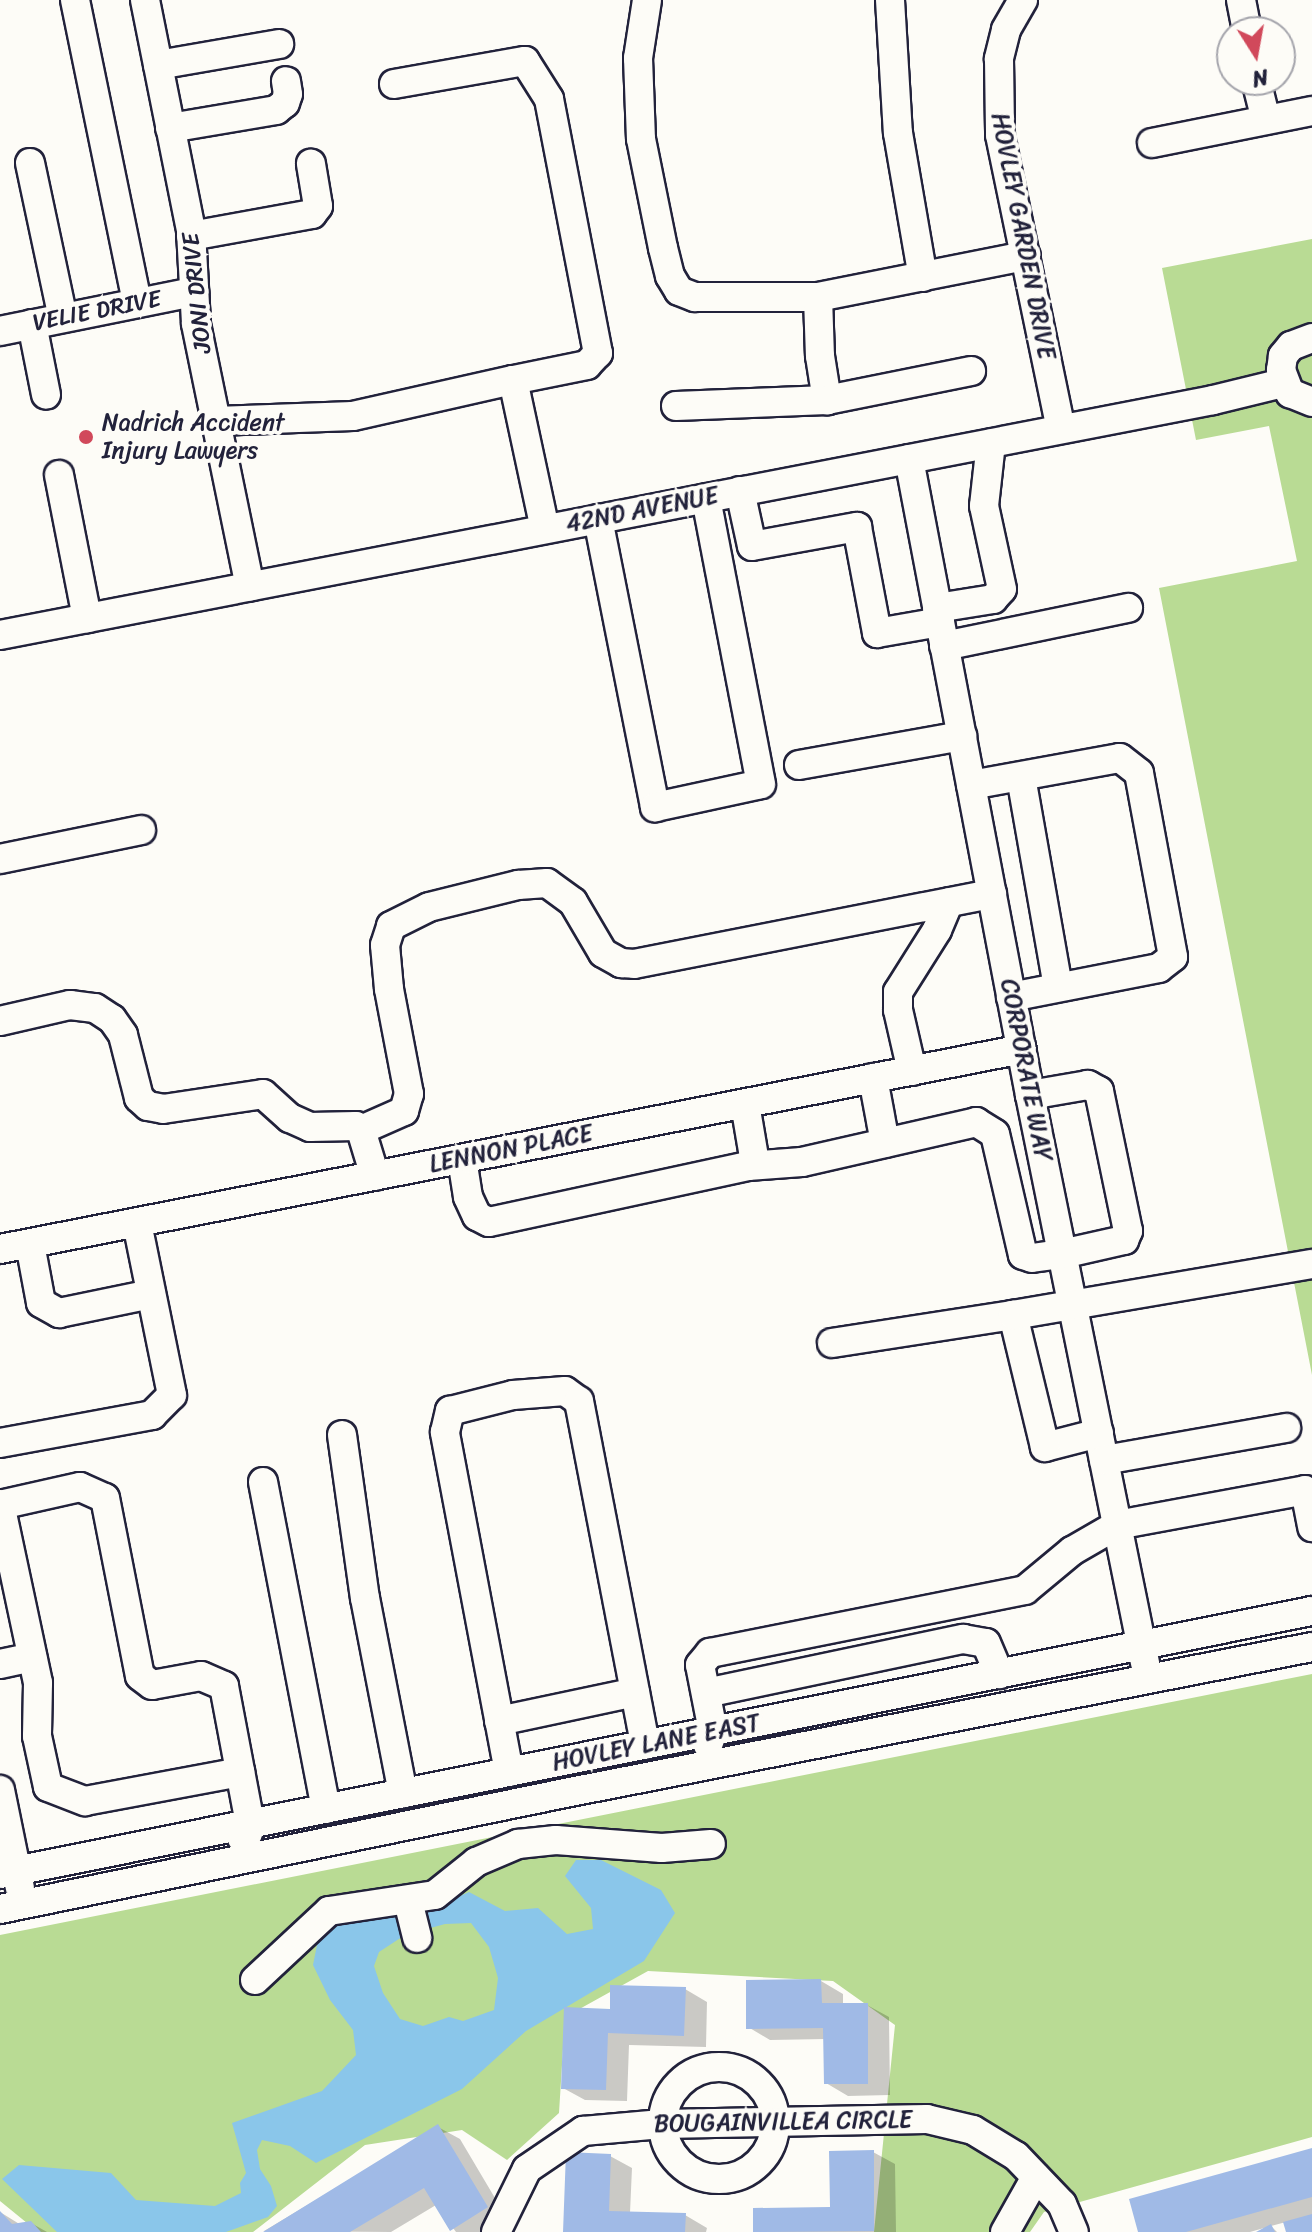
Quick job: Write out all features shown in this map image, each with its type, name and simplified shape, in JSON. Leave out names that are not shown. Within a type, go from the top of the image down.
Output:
[{"type":"street","points":[[75,0],[137,302]]},
{"type":"street","name":"JONI DRIVE","points":[[145,0],[191,236],[196,324],[250,586]]},
{"type":"street","points":[[647,0],[638,58],[638,109],[670,276],[679,291],[695,297],[818,297],[1026,256]]},
{"type":"street","points":[[890,0],[898,133],[923,277]]},
{"type":"street","name":"HOVLEY GARDEN DRIVE","points":[[1023,0],[1006,30],[999,59],[997,96],[1000,135],[1061,429]]},
{"type":"street","points":[[158,65],[279,44]]},
{"type":"street","points":[[216,421],[353,416],[587,365],[598,353],[549,99],[525,61],[394,84]]},
{"type":"street","points":[[170,128],[276,110],[285,103],[288,94],[286,81]]},
{"type":"street","points":[[1260,96],[1266,120]]},
{"type":"street","points":[[1152,143],[1312,111]]},
{"type":"street","points":[[30,163],[63,318]]},
{"type":"street","points":[[191,236],[312,214],[318,206],[311,164]]},
{"type":"street","name":"VELIE DRIVE","points":[[0,331],[194,292]]},
{"type":"street","points":[[818,297],[820,356],[827,400]]},
{"type":"street","points":[[32,324],[46,395]]},
{"type":"street","points":[[1312,338],[1291,346],[1283,356],[1283,383],[1302,401],[1312,402]]},
{"type":"street","points":[[676,406],[827,400],[971,371]]},
{"type":"street","points":[[513,380],[545,529]]},
{"type":"street","name":"42ND AVENUE","points":[[0,635],[991,443],[1283,383]]},
{"type":"street","points":[[940,625],[993,599],[1002,589],[984,506],[991,443]]},
{"type":"street","name":"CORPORATE WAY","points":[[909,459],[1030,1095],[1149,1679]]},
{"type":"street","points":[[59,475],[87,618]]},
{"type":"street","points":[[740,491],[752,546],[857,527],[877,633],[1128,608]]},
{"type":"street","points":[[598,519],[655,807],[761,784],[706,498]]},
{"type":"street","points":[[799,765],[962,736]]},
{"type":"street","points":[[971,785],[1120,758],[1139,773],[1173,957],[1159,968],[1011,997]]},
{"type":"street","points":[[1021,777],[1058,987]]},
{"type":"street","points":[[0,859],[141,830]]},
{"type":"street","points":[[361,1130],[404,1111],[407,1103],[407,1079],[389,989],[385,945],[391,926],[429,907],[472,895],[547,883],[573,902],[603,953],[621,963],[634,964],[992,894]]},
{"type":"street","points":[[912,1071],[898,1010],[898,992],[937,930],[949,902]]},
{"type":"street","points":[[0,1021],[70,1005],[95,1008],[112,1019],[123,1035],[139,1098],[148,1106],[163,1109],[263,1094],[290,1118],[310,1127],[356,1126],[361,1130],[375,1176]]},
{"type":"street","name":"LENNON PLACE","points":[[0,1249],[1022,1049]]},
{"type":"street","points":[[873,1078],[885,1143]]},
{"type":"street","points":[[462,1159],[468,1197],[477,1216],[489,1222],[748,1166],[802,1162],[976,1122],[986,1125],[995,1134],[1001,1150],[1023,1255],[1032,1258],[1062,1254],[1124,1240],[1128,1231],[1099,1091],[1088,1085],[1030,1095]]},
{"type":"street","points":[[745,1104],[754,1157],[748,1166]]},
{"type":"street","points":[[0,1443],[152,1415],[172,1395],[137,1223]]},
{"type":"street","points":[[30,1244],[41,1303],[59,1313],[151,1294]]},
{"type":"street","points":[[832,1343],[1072,1307],[1312,1264]]},
{"type":"street","points":[[1013,1315],[1045,1447],[1101,1446],[1286,1428]]},
{"type":"street","points":[[509,1772],[445,1432],[450,1411],[513,1395],[565,1391],[579,1401],[645,1745]]},
{"type":"street","points":[[342,1435],[365,1598],[403,1793]]},
{"type":"street","points":[[263,1482],[326,1809]]},
{"type":"street","points":[[142,1881],[241,1840],[248,1833],[250,1824],[224,1686],[201,1676],[152,1685],[140,1676],[105,1498],[80,1487],[0,1504],[38,1683],[37,1736],[48,1787],[85,1801],[240,1772]]},
{"type":"street","points":[[579,1791],[709,1744],[713,1731],[700,1665],[710,1653],[1025,1590],[1072,1551],[1117,1525],[1305,1490],[1312,1527]]},
{"type":"street","name":"HOVLEY LANE EAST","points":[[9,1872],[1312,1611]]},
{"type":"street","points":[[706,1693],[963,1639],[986,1643],[999,1674]]},
{"type":"street","name":"HOVLEY LANE EAST","points":[[12,1907],[579,1791],[1312,1647]]},
{"type":"street","points":[[0,1664],[32,1657]]},
{"type":"street","points":[[499,1721],[635,1692]]},
{"type":"street","points":[[0,1790],[12,1907]]},
{"type":"street","points":[[255,1980],[329,1911],[435,1895],[476,1862],[518,1844],[556,1840],[662,1848],[711,1844]]},
{"type":"street","points":[[408,1901],[417,1938]]},
{"type":"street","points":[[719,2066],[748,2074],[759,2083],[769,2095],[776,2124],[765,2157],[744,2173],[719,2180],[702,2177],[673,2157],[665,2142],[662,2124],[664,2109],[678,2083],[690,2074],[719,2066]]},
{"type":"street","name":"BOUGAINVILLEA CIRCLE","points":[[496,2232],[527,2169],[583,2131],[662,2124],[927,2119],[973,2130],[1016,2156],[1062,2204],[1074,2232]]},
{"type":"street","points":[[1005,2232],[1036,2177]]},
{"type":"green space","points":[[1312,239],[1312,1375],[1159,588],[1297,561],[1269,426],[1196,440],[1162,268]]},
{"type":"green space","points":[[1312,1674],[1312,2137],[1044,2212],[1030,2232],[874,2232],[895,2025],[833,1981],[648,1971],[565,2017],[559,2113],[507,2160],[462,2130],[365,2145],[253,2232],[38,2232],[0,2201],[0,1935]]},
{"type":"water","points":[[576,1860],[601,1860],[661,1890],[675,1913],[644,1961],[526,2031],[462,2089],[316,2163],[290,2146],[262,2140],[257,2150],[260,2169],[271,2186],[277,2206],[268,2217],[226,2232],[57,2232],[2,2179],[19,2165],[111,2173],[136,2200],[215,2206],[241,2193],[240,2183],[246,2173],[232,2123],[322,2091],[356,2055],[353,2030],[330,2000],[313,1965],[319,1935],[345,1917],[393,1916],[435,1907],[469,1892],[505,1911],[538,1908],[567,1934],[593,1929],[591,1908],[565,1876]],"holes":[[[471,1923],[489,1947],[498,1978],[494,2010],[463,2021],[449,2017],[423,2026],[400,2019],[383,1993],[374,1966],[379,1952],[405,1935],[445,1924]]]},
{"type":"building","points":[[821,1979],[822,2003],[868,2003],[868,2084],[824,2084],[823,2028],[746,2029],[746,1980]]},
{"type":"building","points":[[610,1985],[686,1987],[684,2036],[608,2033],[606,2090],[561,2089],[564,2007],[610,2009]]},
{"type":"building","points":[[438,2124],[488,2207],[450,2231],[424,2188],[350,2232],[263,2232]]},
{"type":"building","points":[[1312,2148],[1312,2197],[1186,2232],[1138,2232],[1129,2199]]},
{"type":"building","points":[[874,2150],[874,2231],[753,2232],[753,2208],[830,2207],[829,2151]]},
{"type":"building","points":[[566,2152],[611,2154],[609,2211],[686,2213],[685,2232],[563,2232]]},
{"type":"building","points":[[0,2211],[12,2224],[31,2221],[41,2232],[0,2232]]},
{"type":"building","points":[[1312,2214],[1312,2232],[1286,2232],[1283,2222]]},
{"type":"building","points":[[1271,2224],[1275,2232],[1256,2232]]},
{"type":"place","name":"Nadrich Accident Injury Lawyers","points":[[86,437]]}]
